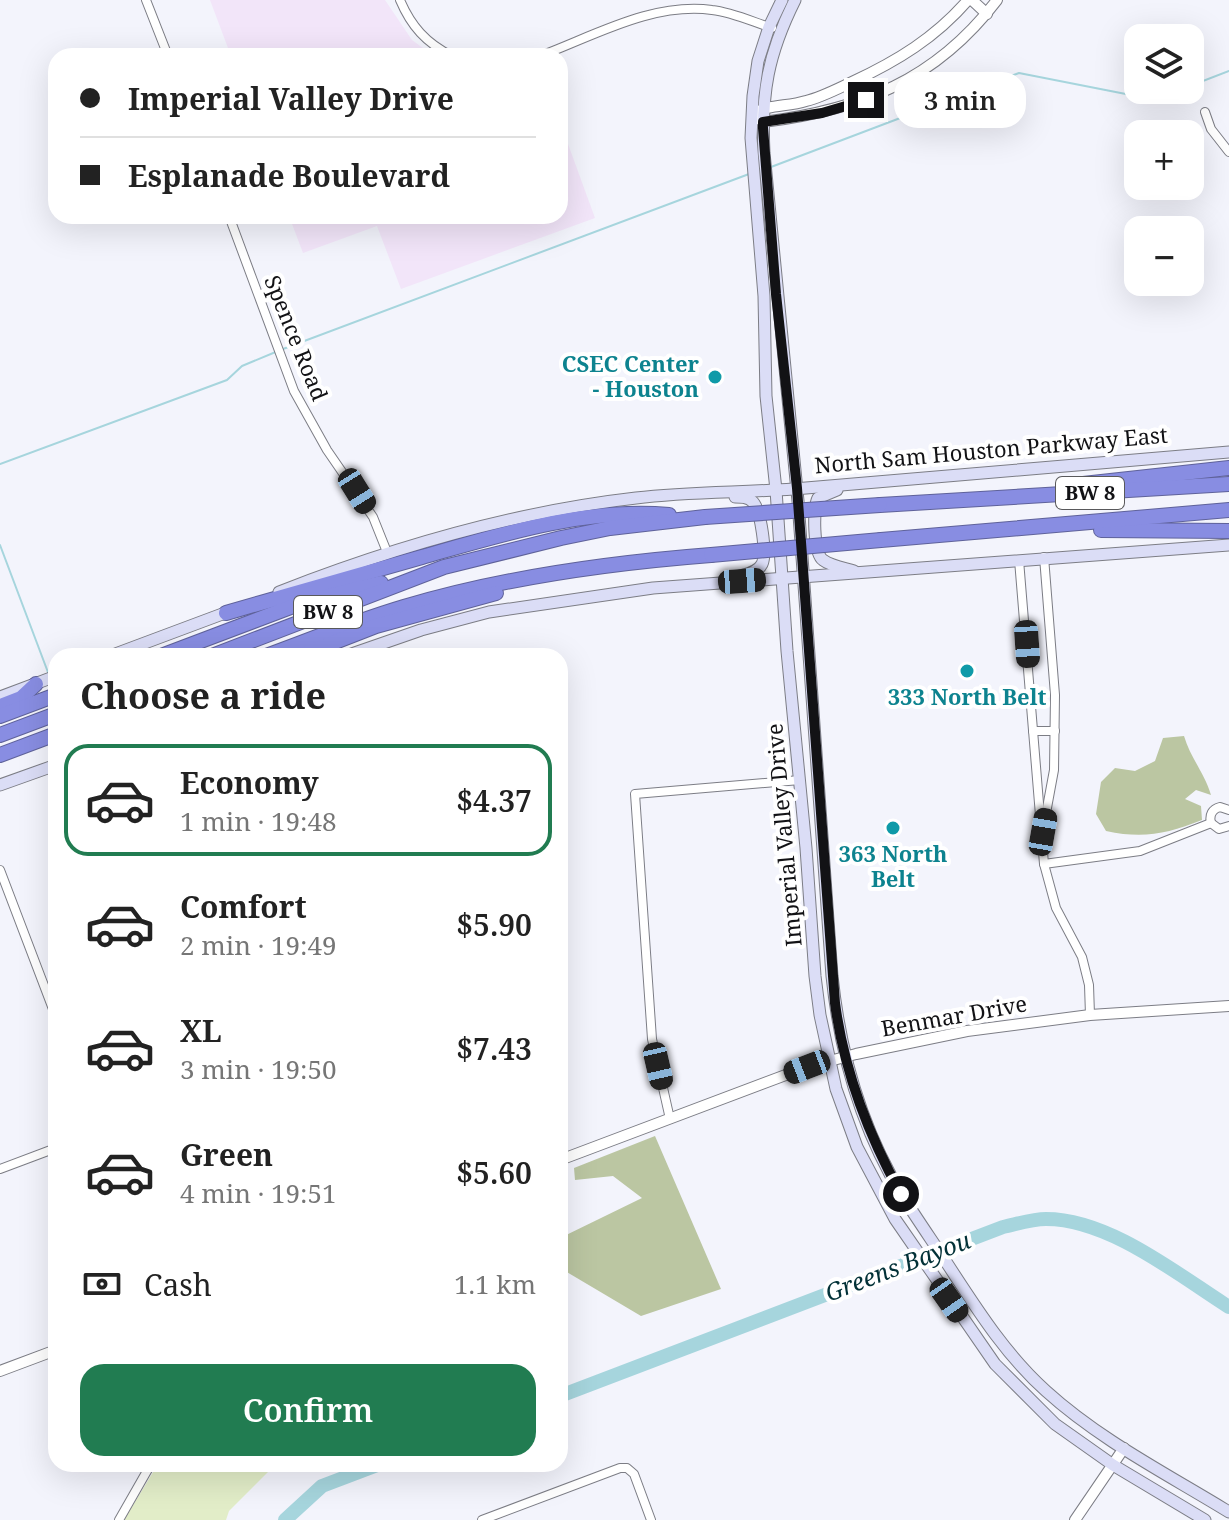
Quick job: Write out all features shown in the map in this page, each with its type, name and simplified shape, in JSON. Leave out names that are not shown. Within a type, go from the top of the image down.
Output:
[{"type":"highway","points":[[951,500],[979,493],[1229,468]]},
{"type":"highway","name":"North Sam Houston Parkway East","points":[[233,648],[444,567],[610,528],[705,517],[1229,484]]},
{"type":"highway","name":"BW 8","points":[[288,648],[405,606],[484,586],[587,568],[1229,510]]},
{"type":"highway","points":[[226,613],[504,534],[575,519],[650,513],[705,517]]},
{"type":"highway","points":[[1025,529],[1229,531]]},
{"type":"highway","points":[[182,648],[304,602],[444,567]]},
{"type":"highway","points":[[320,648],[376,626],[587,568]]},
{"type":"highway","points":[[0,707],[21,698],[36,684]]},
{"type":"highway","points":[[0,716],[48,698]]},
{"type":"highway","points":[[0,735],[48,717]]},
{"type":"highway","points":[[0,755],[48,737]]},
{"type":"main road","name":"Imperial Valley Drive","points":[[758,153],[768,72],[782,0]]},
{"type":"main road","name":"Imperial Valley Drive","points":[[795,0],[758,61],[752,114],[782,338],[797,488],[832,976],[845,1057],[865,1122],[888,1170],[991,1329],[1036,1382],[1077,1416],[1225,1514]]},
{"type":"main road","name":"Imperial Valley Drive","points":[[761,186],[766,396],[815,976],[829,1061],[846,1119],[873,1178],[904,1232],[995,1364],[1055,1424],[1113,1465],[1205,1520]]},
{"type":"main road","points":[[764,338],[782,338]]},
{"type":"main road","name":"North Sam Houston Parkway East","points":[[132,648],[387,552],[520,517],[568,508],[639,497],[776,490],[1229,452]]},
{"type":"main road","points":[[861,573],[824,561],[818,555],[814,506],[818,498],[826,493],[869,482]]},
{"type":"main road","points":[[712,583],[751,573],[764,562],[762,524],[755,504],[749,498],[720,493]]},
{"type":"main road","points":[[369,648],[489,612],[653,588],[1229,545]]},
{"type":"main road","points":[[0,697],[48,679]]},
{"type":"main road","points":[[796,744],[814,742]]},
{"type":"main road","points":[[0,785],[48,768]]},
{"type":"main road","points":[[873,1178],[888,1170]]},
{"type":"street","points":[[146,0],[165,48]]},
{"type":"street","points":[[400,0],[412,24],[436,48]]},
{"type":"street","points":[[987,14],[970,0],[933,36],[895,61],[818,97],[789,105],[763,107],[752,114],[763,122],[802,117],[843,108],[891,89],[950,51],[987,14],[997,0]]},
{"type":"street","points":[[560,48],[642,16],[672,9],[713,10],[775,29]]},
{"type":"street","points":[[1205,112],[1211,129],[1229,152]]},
{"type":"street","name":"Spence Road","points":[[232,224],[294,391],[373,517],[387,552]]},
{"type":"street","points":[[1043,832],[1054,770],[1055,731],[1044,557]]},
{"type":"street","points":[[1019,560],[1044,864],[1056,908],[1082,957],[1089,985],[1090,1015]]},
{"type":"street","points":[[1033,731],[1055,731]]},
{"type":"street","points":[[670,1119],[652,1039],[635,794],[800,780]]},
{"type":"street","points":[[1211,823],[1214,810],[1220,807],[1229,810]]},
{"type":"street","points":[[1044,864],[1140,851],[1211,823]]},
{"type":"street","points":[[1211,823],[1219,829],[1229,826]]},
{"type":"street","points":[[0,870],[48,996]]},
{"type":"street","name":"Benmar Drive","points":[[568,1157],[807,1067],[845,1057],[967,1031],[1090,1015],[1229,1006]]},
{"type":"street","points":[[0,1169],[48,1151]]},
{"type":"street","points":[[0,1371],[48,1353]]},
{"type":"street","points":[[1075,1520],[1124,1448]]},
{"type":"street","points":[[482,1520],[627,1468],[634,1474],[651,1520]]},
{"type":"street","points":[[119,1520],[146,1472]]},
{"type":"shaded area","points":[[210,0],[385,0],[412,40],[423,48],[228,48]]},
{"type":"shaded area","points":[[568,144],[595,218],[401,289],[377,226],[303,253],[292,224],[568,224]]},
{"type":"green space","points":[[1184,736],[1211,795],[1196,790],[1185,799],[1201,806],[1202,820],[1155,834],[1132,835],[1106,831],[1096,814],[1101,782],[1115,768],[1135,771],[1155,761],[1163,738]]},
{"type":"green space","points":[[655,1136],[721,1289],[641,1316],[568,1273],[568,1234],[642,1198],[613,1176],[575,1180],[574,1168]]},
{"type":"green space","points":[[153,1472],[268,1472],[229,1511],[226,1520],[124,1520]]},
{"type":"waterway","points":[[1204,81],[1229,71]]},
{"type":"waterway","points":[[771,167],[1019,73],[1124,94]]},
{"type":"waterway","points":[[283,349],[749,174]]},
{"type":"waterway","points":[[0,464],[227,380],[242,366],[278,351]]},
{"type":"waterway","points":[[0,545],[48,672]]},
{"type":"waterway","name":"Greens Bayou","points":[[568,1393],[1003,1227],[1035,1220],[1070,1221],[1118,1238],[1229,1307]]},
{"type":"waterway","name":"Greens Bayou","points":[[285,1520],[322,1486],[359,1472]]},
{"type":"place","name":"CSEC Center - Houston","points":[[715,377]]},
{"type":"place","name":"333 North Belt","points":[[967,671]]},
{"type":"place","name":"363 North Belt","points":[[893,828]]},
{"type":"route","points":[[866,100],[822,113],[763,122],[763,128],[776,294],[797,488],[835,1003],[859,1105],[901,1194]]}]
